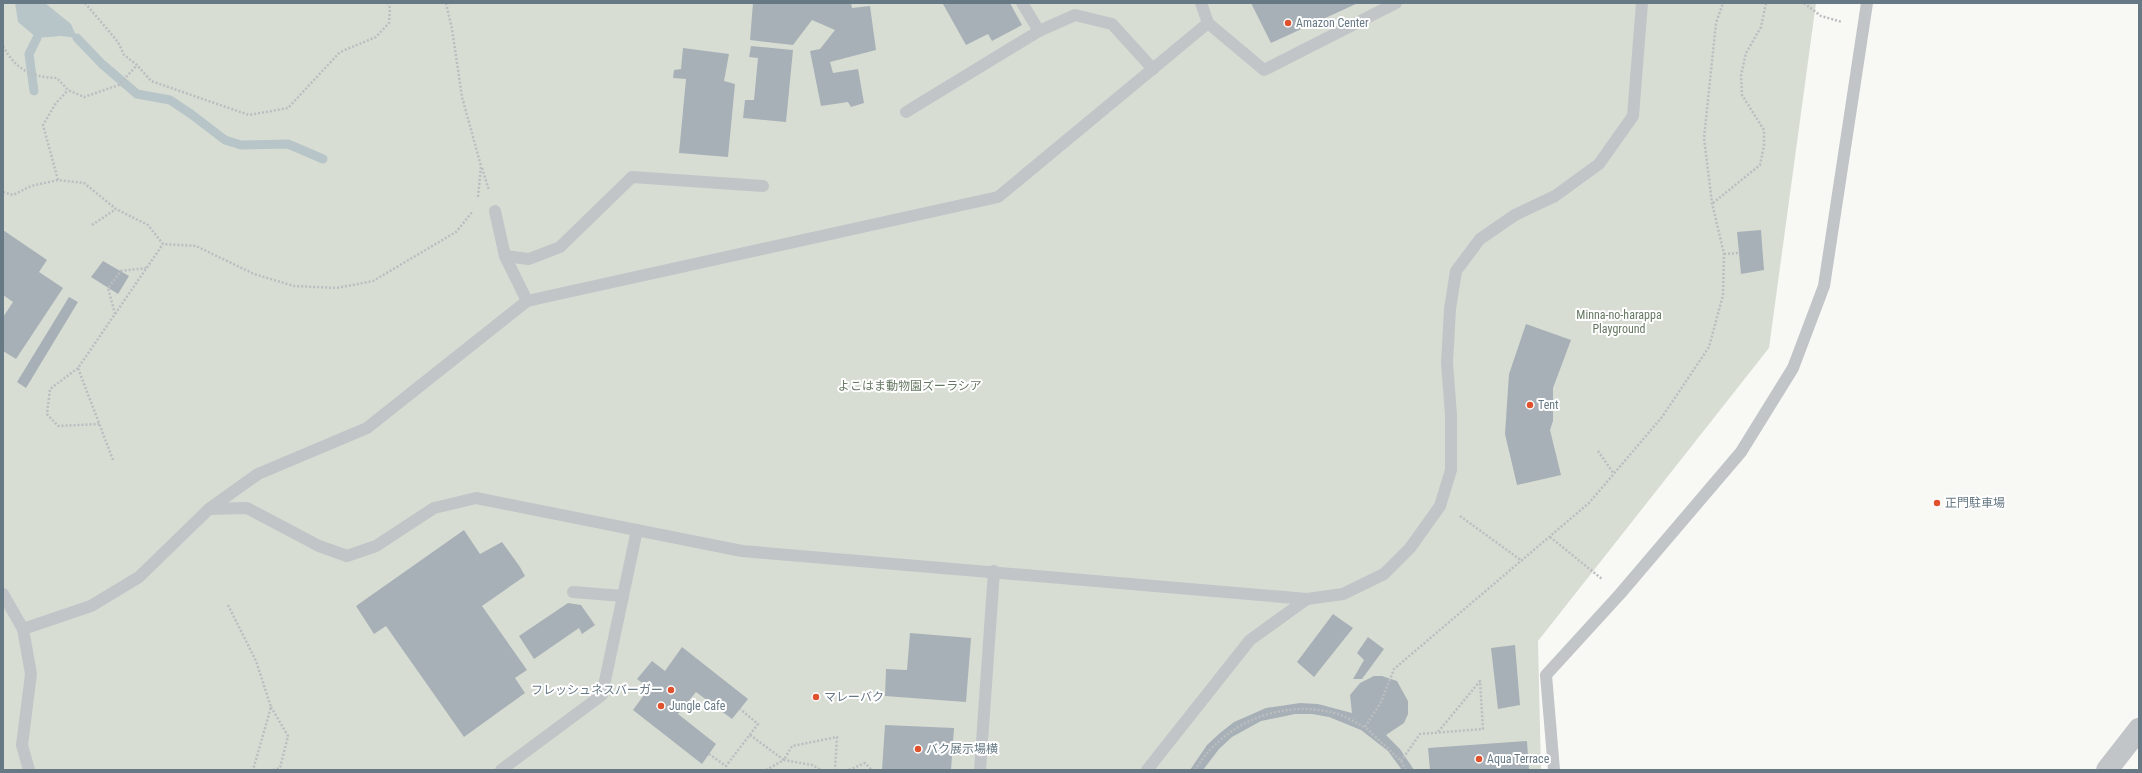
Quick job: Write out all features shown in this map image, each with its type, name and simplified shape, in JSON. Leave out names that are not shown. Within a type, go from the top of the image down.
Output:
[{"type":"street","points":[[2107,770],[2139,729]]},
{"type":"lane","points":[[1022,3],[1039,31]]},
{"type":"lane","points":[[1201,3],[1208,23],[1264,70],[1396,3]]},
{"type":"lane","points":[[209,509],[248,508],[319,546],[347,556],[376,546],[434,508],[476,498],[742,551],[1308,599],[1343,594],[1384,574],[1410,548],[1440,506],[1451,470],[1451,415],[1447,363],[1450,309],[1456,271],[1480,239],[1516,215],[1555,196],[1599,164],[1633,116],[1642,3]]},
{"type":"lane","points":[[1554,770],[1546,675],[1620,594],[1741,452],[1793,368],[1824,286],[1867,3]]},
{"type":"lane","points":[[906,112],[1039,31],[1075,15],[1112,24],[1153,69]]},
{"type":"lane","points":[[23,629],[91,606],[139,577],[209,509],[258,474],[367,428],[527,301],[998,197],[1208,23]]},
{"type":"lane","points":[[505,256],[529,259],[560,247],[632,177],[764,186]]},
{"type":"lane","points":[[495,211],[505,256],[527,301]]},
{"type":"lane","points":[[501,770],[602,695],[637,530]]},
{"type":"lane","points":[[980,770],[994,572]]},
{"type":"lane","points":[[572,592],[623,596]]},
{"type":"lane","points":[[3,594],[23,629],[31,674],[22,745],[29,770]]},
{"type":"lane","points":[[1147,770],[1250,640],[1308,599]]},
{"type":"path","points":[[85,3],[118,42],[124,55],[137,65],[150,81],[249,115],[288,108],[340,52],[376,37],[389,23],[390,8],[388,3]]},
{"type":"path","points":[[446,3],[452,29],[462,97],[481,166],[477,200]]},
{"type":"path","points":[[1365,727],[1381,702],[1394,669],[1589,503],[1662,417],[1709,347],[1723,295],[1724,254],[1712,203],[1704,138],[1716,23],[1723,3]]},
{"type":"path","points":[[1712,203],[1760,165],[1764,145],[1764,130],[1742,95],[1741,75],[1746,53],[1761,27],[1766,3]]},
{"type":"path","points":[[1804,3],[1821,16],[1863,28]]},
{"type":"path","points":[[3,46],[11,61],[31,74],[58,78],[68,90],[84,97],[120,85],[137,65]]},
{"type":"path","points":[[58,180],[43,125],[56,103],[68,90]]},
{"type":"path","points":[[3,192],[13,195],[31,186],[58,180],[84,183],[116,209],[148,225],[163,244],[196,246],[254,274],[294,286],[337,288],[373,281],[417,256],[456,232],[476,206]]},
{"type":"path","points":[[92,225],[116,209]]},
{"type":"path","points":[[99,424],[58,426],[47,414],[50,389],[78,368],[163,244]]},
{"type":"path","points":[[1724,254],[1739,253]]},
{"type":"path","points":[[115,314],[108,288],[121,272],[146,268]]},
{"type":"path","points":[[78,368],[112,460]]},
{"type":"path","points":[[1598,452],[1614,474]]},
{"type":"path","points":[[1440,506],[1457,514],[1522,561]]},
{"type":"path","points":[[1550,537],[1620,594]]},
{"type":"path","points":[[228,605],[256,661],[271,707],[288,736],[280,768],[273,770]]},
{"type":"path","points":[[1401,761],[1420,734],[1482,729],[1480,682],[1438,732]]},
{"type":"path","points":[[253,770],[271,707]]},
{"type":"path","points":[[709,754],[726,768],[750,736],[758,724],[740,709]]},
{"type":"path","points":[[1195,770],[1217,741],[1249,720],[1278,711],[1310,710],[1338,714],[1365,727],[1401,761],[1406,770]]},
{"type":"path","points":[[750,736],[784,760],[812,765],[821,770]]},
{"type":"path","points":[[766,770],[784,760],[792,746],[837,737],[835,770]]},
{"type":"path","points":[[849,770],[865,763],[872,770]]},
{"type":"green space","name":"よこはま動物園ズーラシア","points":[[3,3],[1816,3],[1769,348],[1538,641],[1541,770],[3,770]]},
{"type":"shaded area","points":[[15,3],[45,3],[71,24],[77,38],[61,36],[37,38],[18,22]]},
{"type":"building","points":[[753,3],[851,3],[852,8],[870,6],[876,50],[830,62],[833,73],[858,69],[864,103],[851,107],[848,102],[821,106],[810,51],[820,49],[835,30],[812,20],[793,45],[750,40]]},
{"type":"building","points":[[1010,3],[1022,25],[992,41],[988,34],[966,45],[943,4]]},
{"type":"building","name":"Amazon Center","points":[[1251,3],[1358,3],[1271,43]]},
{"type":"building","points":[[751,46],[793,50],[786,122],[743,118],[745,100],[754,100],[758,58],[749,57]]},
{"type":"building","points":[[683,48],[729,54],[724,81],[735,84],[728,157],[679,153],[686,79],[673,78],[674,70],[681,69]]},
{"type":"building","points":[[3,230],[47,260],[39,272],[63,288],[16,359],[3,351],[3,317],[13,302],[3,295]]},
{"type":"building","points":[[1761,230],[1764,270],[1741,274],[1737,232]]},
{"type":"building","points":[[103,261],[129,276],[118,294],[91,277]]},
{"type":"building","points":[[69,297],[78,302],[26,388],[17,382]]},
{"type":"building","name":"Tent","points":[[1526,324],[1571,340],[1553,388],[1553,421],[1550,430],[1561,475],[1517,485],[1505,434],[1509,374]]},
{"type":"building","points":[[464,530],[480,554],[502,542],[525,576],[482,606],[527,670],[515,678],[525,693],[464,737],[386,626],[374,634],[356,606]]},
{"type":"building","points":[[568,603],[581,605],[595,625],[582,634],[579,628],[534,659],[519,636]]},
{"type":"building","points":[[1333,614],[1353,628],[1314,677],[1297,662]]},
{"type":"building","points":[[910,633],[971,638],[966,702],[885,696],[886,669],[907,670]]},
{"type":"building","points":[[1368,637],[1384,649],[1362,679],[1353,679],[1364,660],[1357,653]]},
{"type":"building","points":[[1515,645],[1520,705],[1498,709],[1491,648]]},
{"type":"building","name":"Jungle Cafe","points":[[682,647],[748,699],[732,719],[696,692],[678,714],[716,744],[702,764],[633,710],[649,688],[637,679],[652,661],[665,671]]},
{"type":"building","points":[[1374,676],[1382,676],[1397,681],[1408,701],[1408,714],[1404,723],[1386,735],[1400,749],[1414,770],[1402,770],[1388,751],[1361,730],[1329,717],[1312,714],[1295,714],[1261,721],[1232,737],[1219,749],[1203,770],[1190,770],[1207,745],[1220,733],[1234,722],[1266,708],[1300,703],[1318,704],[1352,713],[1350,695],[1360,683]]},
{"type":"building","name":"バク展示場横","points":[[885,725],[954,728],[951,770],[882,770]]},
{"type":"building","name":"Aqua Terrace","points":[[1527,741],[1529,770],[1430,770],[1428,748]]},
{"type":"waterway","points":[[34,91],[29,54],[37,38]]},
{"type":"waterway","points":[[77,38],[102,64],[137,94],[170,100],[225,140],[241,145],[288,144],[323,159]]},
{"type":"place","name":"Amazon Center","points":[[1288,23]]},
{"type":"place","name":"Tent","points":[[1530,405]]},
{"type":"place","name":"正門駐車場","points":[[1937,503]]},
{"type":"place","name":"フレッシュネスバーガー","points":[[671,690]]},
{"type":"place","name":"マレーバク","points":[[816,697]]},
{"type":"place","name":"Jungle Cafe","points":[[661,706]]},
{"type":"place","name":"バク展示場横","points":[[918,749]]},
{"type":"place","name":"Aqua Terrace","points":[[1479,759]]},
{"type":"park label","name":"Minna-no-harappa Playground","points":[[1619,322]]}]
